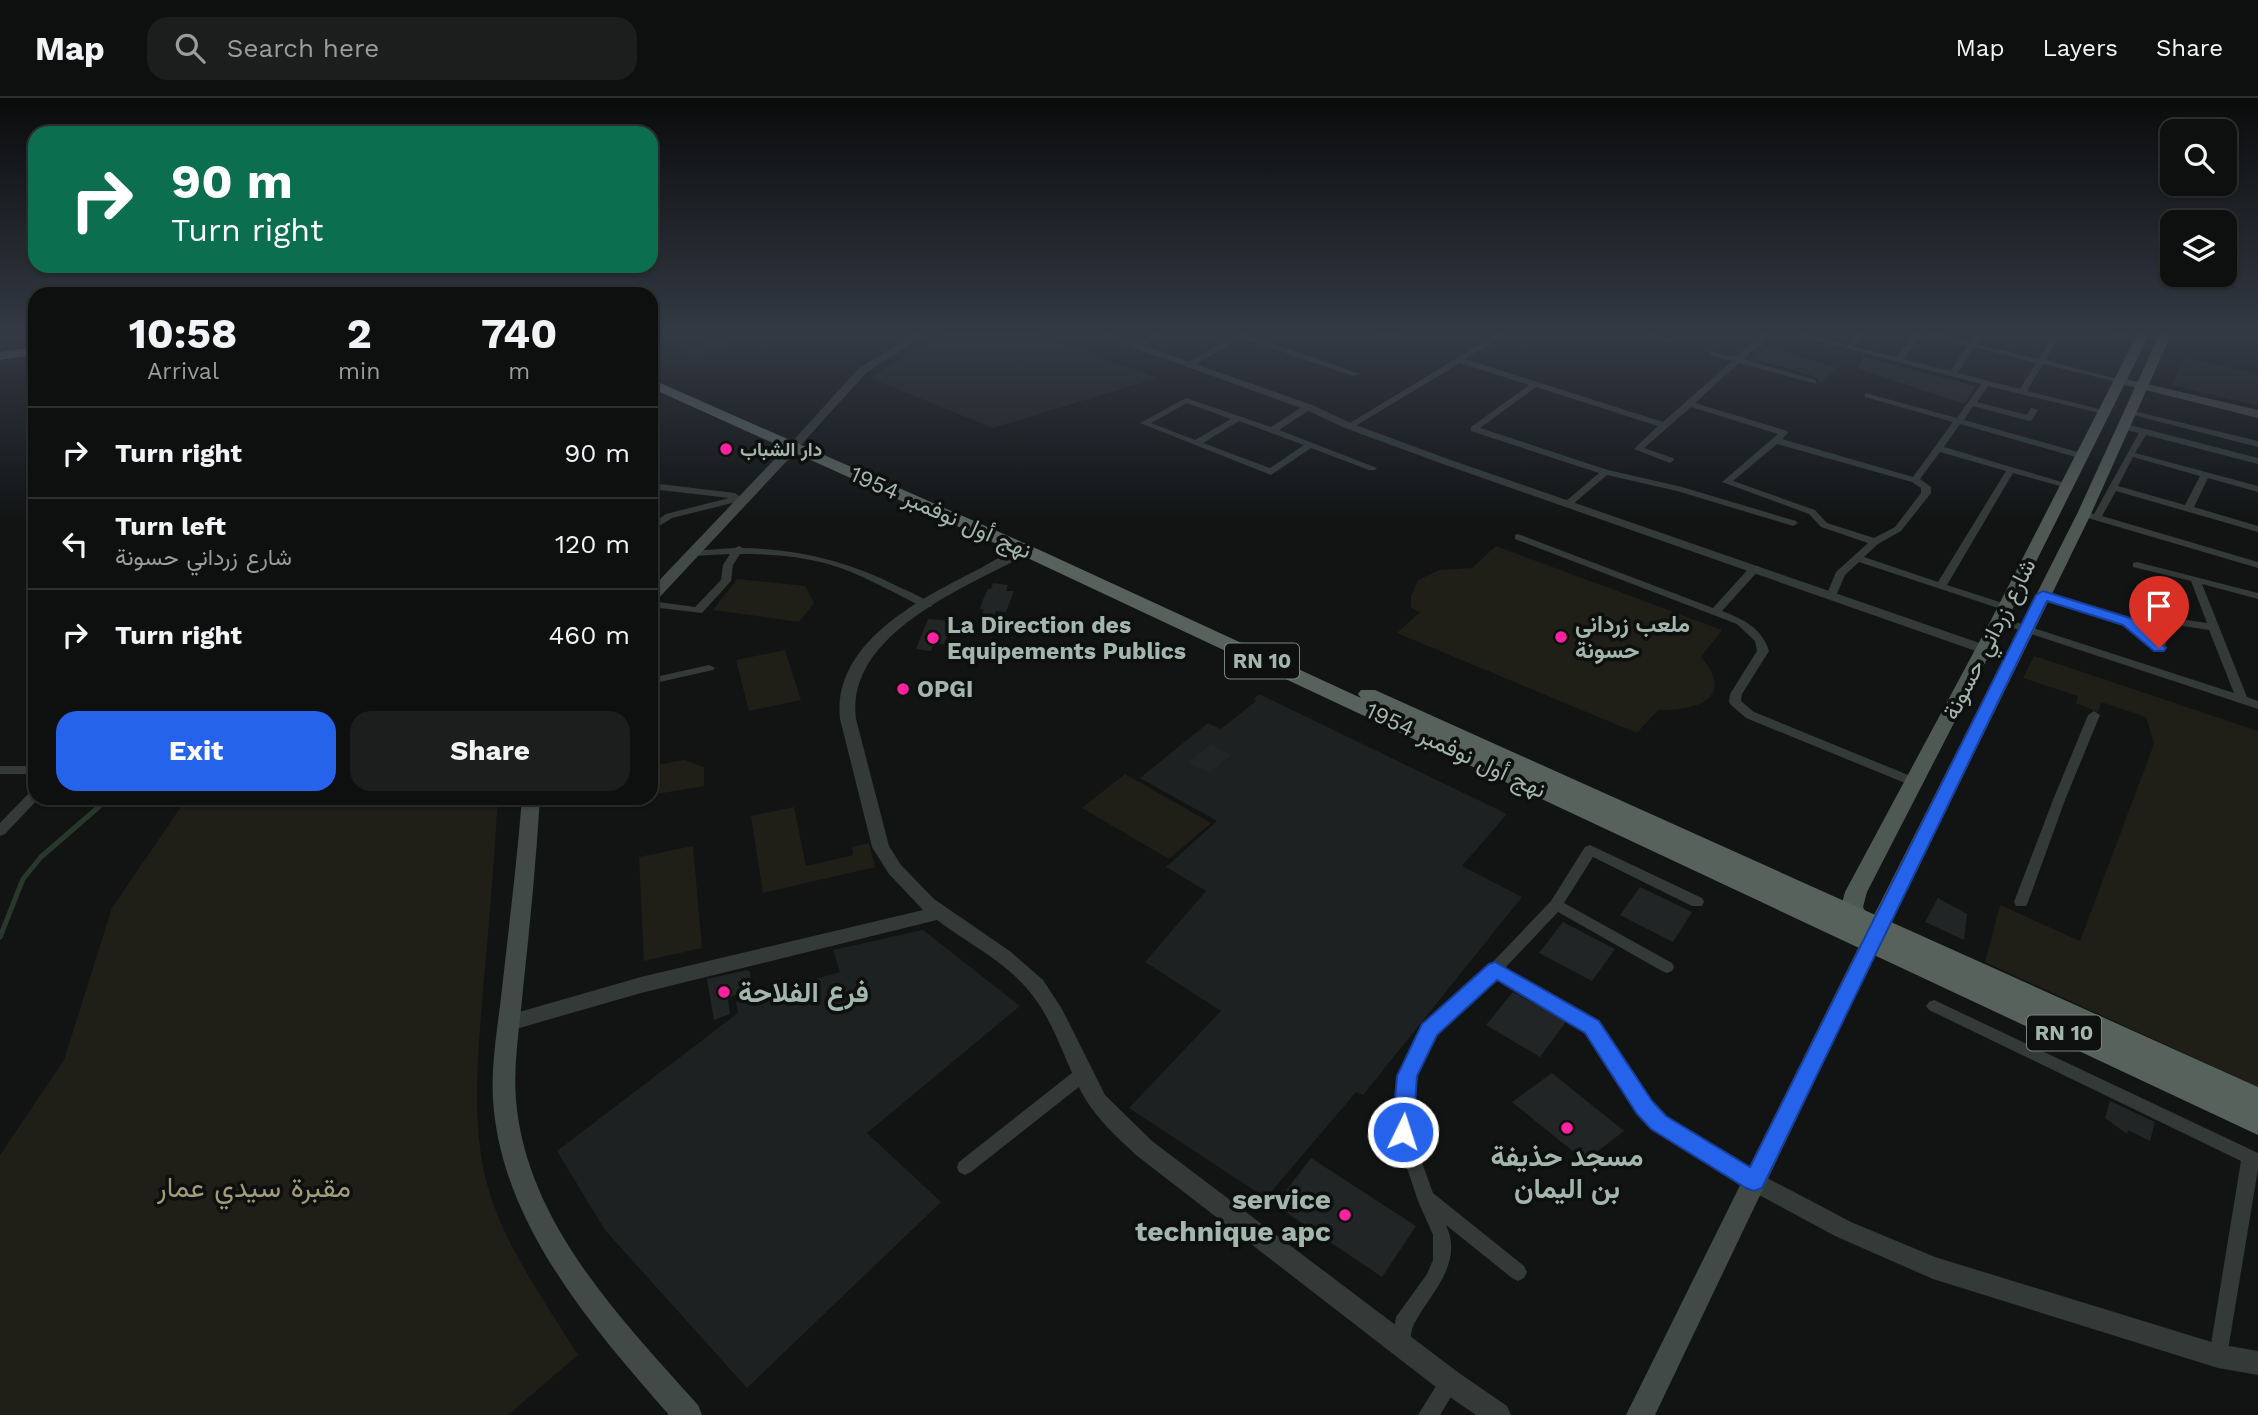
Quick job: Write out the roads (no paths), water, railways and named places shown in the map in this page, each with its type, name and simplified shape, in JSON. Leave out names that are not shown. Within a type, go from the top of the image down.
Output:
[{"type":"highway","name":"نهج أول نوفمبر 1954","points":[[685,396],[799,441]]},
{"type":"highway","name":"نهج أول نوفمبر 1954","points":[[709,396],[857,468],[1875,934],[2258,1100]]},
{"type":"highway","name":"نهج أول نوفمبر 1954","points":[[937,504],[1025,550],[1158,606],[1854,914]]},
{"type":"highway","name":"RN 10","points":[[1854,914],[1875,934]]},
{"type":"highway","name":"نهج أول نوفمبر 1954","points":[[1875,934],[2258,1123]]},
{"type":"main road","name":"شارع زرداني حسونة","points":[[1854,914],[1852,907],[1856,892],[2113,396]]},
{"type":"main road","name":"شارع زرداني حسونة","points":[[1640,1415],[2043,595],[2090,516],[2108,464],[2138,396]]},
{"type":"main road","points":[[2186,396],[2258,414]]},
{"type":"main road","points":[[2105,411],[2129,418]]},
{"type":"main road","points":[[658,588],[799,441]]},
{"type":"main road","points":[[2082,457],[2108,464]]},
{"type":"main road","points":[[1914,782],[1944,796]]},
{"type":"main road","points":[[530,805],[505,1050],[506,1115],[521,1175],[553,1244],[623,1342],[688,1415]]},
{"type":"street","points":[[799,441],[839,396]]},
{"type":"street","points":[[1278,396],[1349,426],[2012,659]]},
{"type":"street","points":[[1349,426],[1398,396]]},
{"type":"street","points":[[1518,396],[1474,429],[1605,472],[1679,489],[1793,523]]},
{"type":"street","points":[[1571,396],[1663,425]]},
{"type":"street","points":[[1670,460],[1638,449],[1699,396]]},
{"type":"street","points":[[1873,396],[2082,457]]},
{"type":"street","points":[[1915,480],[1960,422],[1976,396]]},
{"type":"street","points":[[2045,396],[2105,411]]},
{"type":"street","points":[[1311,444],[1271,472],[1144,424],[1186,400],[1311,444],[1372,468]]},
{"type":"street","points":[[1971,403],[2029,418],[2034,410]]},
{"type":"street","points":[[1691,404],[1784,433],[1727,482],[1812,512],[1824,525],[1875,542]]},
{"type":"street","points":[[1272,430],[1308,407]]},
{"type":"street","points":[[1196,443],[1238,418]]},
{"type":"street","points":[[2129,418],[2144,431],[2258,461]]},
{"type":"street","points":[[2129,418],[2258,444]]},
{"type":"street","points":[[2144,431],[2113,487],[2090,516],[2258,565]]},
{"type":"street","points":[[1774,440],[1915,480],[1926,487],[1926,493],[1898,529],[1875,542],[1840,574],[1831,596]]},
{"type":"street","points":[[1938,448],[2067,485]]},
{"type":"street","points":[[2130,454],[2258,489]]},
{"type":"street","points":[[1941,586],[2011,470]]},
{"type":"street","points":[[1569,503],[1605,472]]},
{"type":"street","points":[[2188,509],[2205,474]]},
{"type":"street","points":[[658,487],[745,498]]},
{"type":"street","points":[[2113,487],[2258,529]]},
{"type":"street","points":[[658,523],[669,516],[745,498]]},
{"type":"street","points":[[1518,537],[1741,622],[1760,640],[1763,651],[1735,694],[1735,702],[1750,715],[1914,782]]},
{"type":"street","points":[[658,605],[698,611],[726,581],[728,565],[739,549]]},
{"type":"street","points":[[693,553],[739,549],[838,564],[927,605]]},
{"type":"street","points":[[1025,550],[899,622],[873,646],[854,678],[847,705],[848,722],[881,847],[900,879],[937,913],[1025,974],[1052,1010],[1083,1074],[1111,1118],[1144,1148],[1450,1382],[1498,1415]]},
{"type":"street","points":[[1859,559],[1941,586],[2002,614],[2026,629],[2258,705]]},
{"type":"street","points":[[2137,565],[2258,596]]},
{"type":"street","points":[[1716,611],[1755,568]]},
{"type":"street","points":[[2194,579],[2242,700]]},
{"type":"street","points":[[2043,595],[2128,622],[2166,620],[2212,627]]},
{"type":"street","points":[[2128,622],[2159,648],[2166,620]]},
{"type":"street","points":[[658,679],[709,668]]},
{"type":"street","points":[[2021,902],[2094,715]]},
{"type":"street","points":[[0,770],[28,770]]},
{"type":"street","points":[[0,831],[28,801]]},
{"type":"street","points":[[1401,1344],[1404,1324],[1433,1280],[1442,1261],[1442,1235],[1403,1132],[1407,1076],[1429,1030],[1495,969],[1556,905],[1590,850],[1697,902]]},
{"type":"street","points":[[1556,905],[1667,967]]},
{"type":"street","points":[[509,1023],[641,985],[937,913]]},
{"type":"street","points":[[1495,969],[1592,1027],[1644,1108],[1658,1123],[1754,1181],[1843,1229],[1933,1268],[2218,1356],[2258,1363]]},
{"type":"street","points":[[1934,1006],[2254,1159],[2218,1356]]},
{"type":"street","points":[[965,1167],[1083,1074]]},
{"type":"street","points":[[1426,1198],[1518,1272]]},
{"type":"street","points":[[1428,1415],[1450,1382]]},
{"type":"waterway","points":[[0,937],[23,879],[41,857],[101,805]]},
{"type":"place","name":"دار الشباب","points":[[726,449]]},
{"type":"place","name":"ملعب زرداني حسونة","points":[[1561,637]]},
{"type":"place","name":"La Direction des Equipements Publics","points":[[933,638]]},
{"type":"place","name":"OPGI","points":[[903,689]]},
{"type":"place","name":"فرع الفلاحة","points":[[724,992]]},
{"type":"place","name":"مسجد حذيفة بن اليمان","points":[[1567,1128]]},
{"type":"place","name":"service technique apc","points":[[1345,1215]]},
{"type":"park label","name":"مقبرة سيدي عمار","points":[[254,1187]]}]
